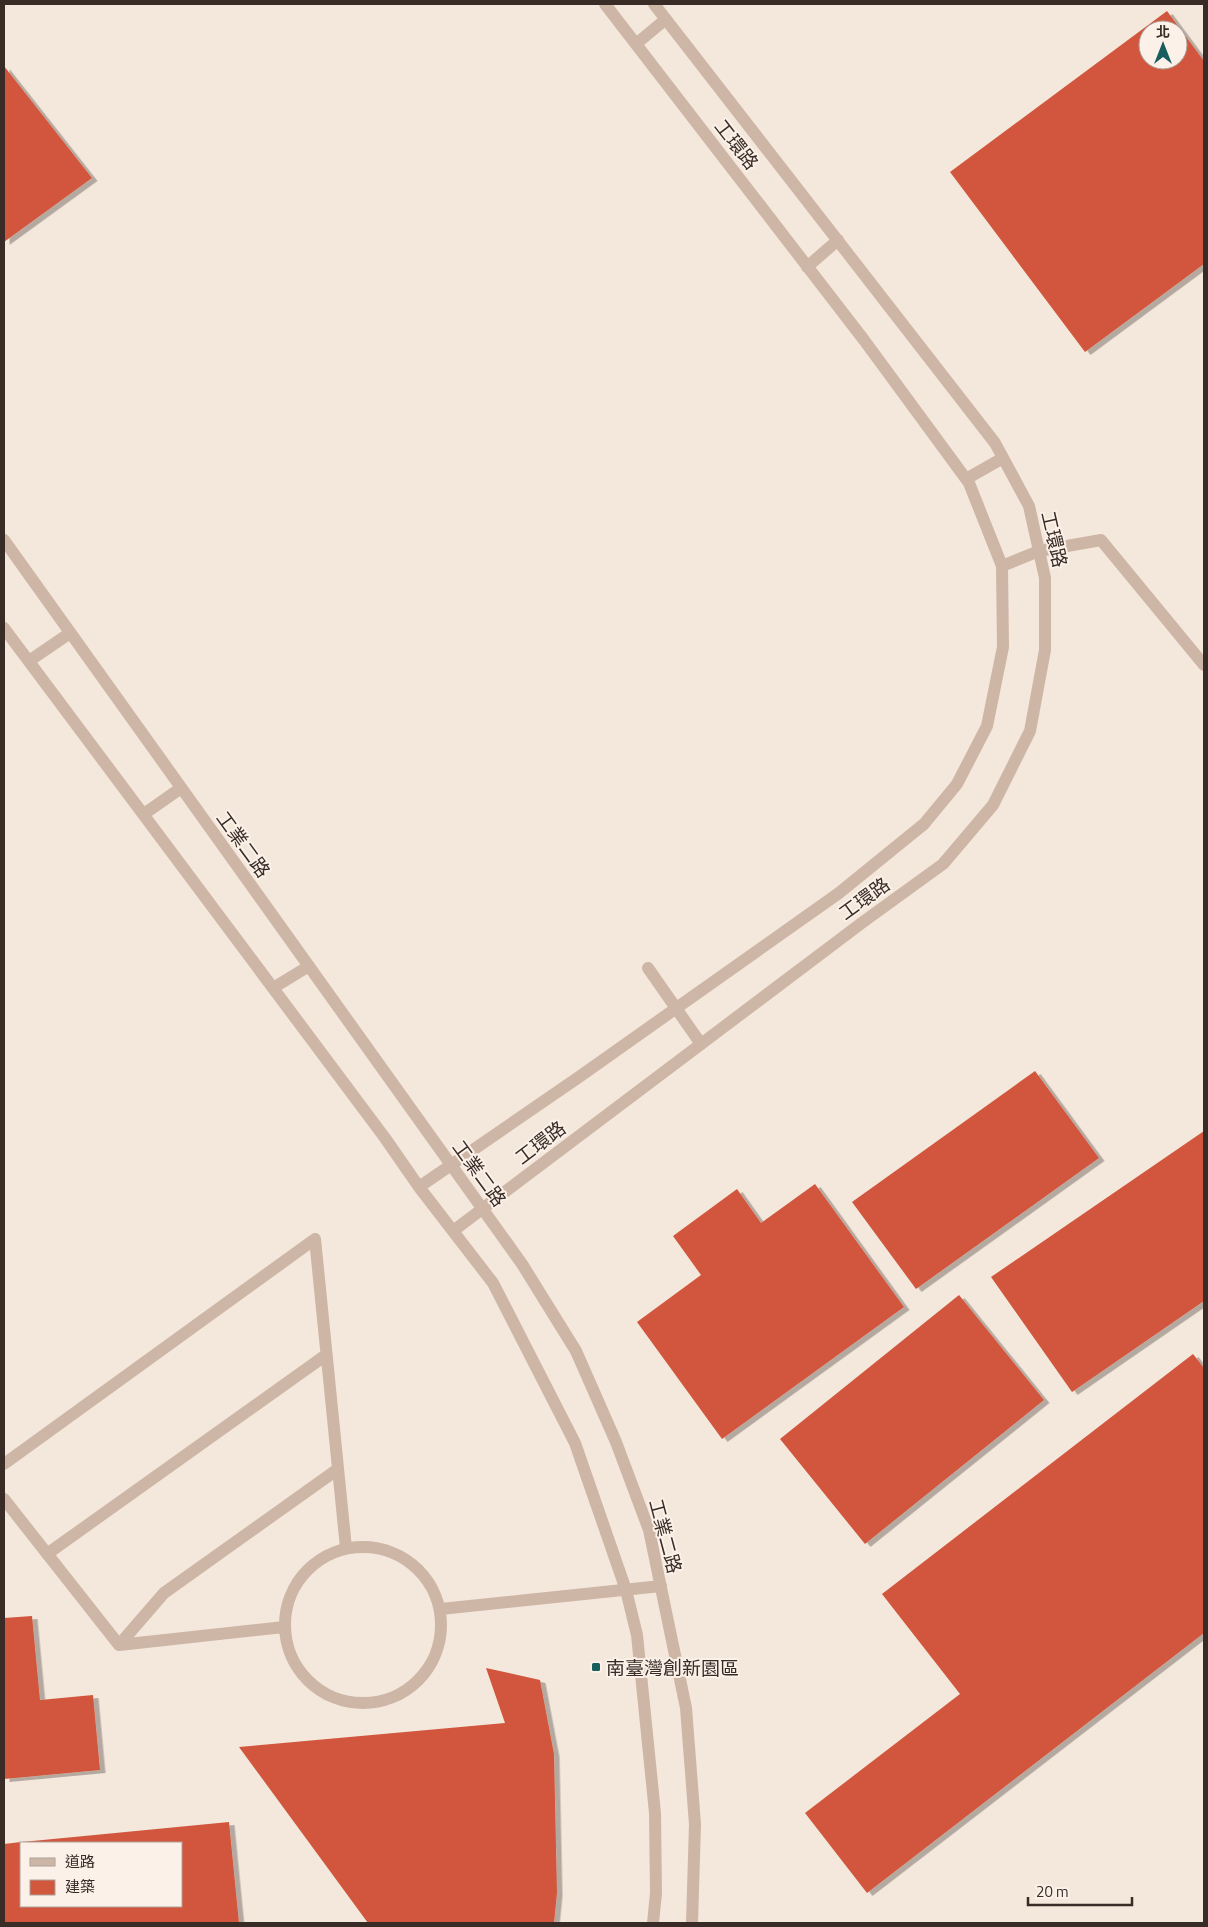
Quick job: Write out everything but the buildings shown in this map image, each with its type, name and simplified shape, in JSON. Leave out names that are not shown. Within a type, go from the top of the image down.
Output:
[{"type":"street","name":"工環路","points":[[419,1187],[676,1008],[846,886],[924,824],[957,784],[987,726],[1003,647],[1002,566],[966,479],[807,266],[606,4]]},
{"type":"street","name":"工環路","points":[[453,1231],[943,864],[993,805],[1030,731],[1046,650],[1046,578],[1028,506],[995,443],[654,4]]},
{"type":"street","points":[[636,44],[666,19]]},
{"type":"street","points":[[807,266],[838,240]]},
{"type":"street","points":[[966,479],[1003,458]]},
{"type":"street","name":"工業二路","points":[[4,540],[522,1264],[576,1351],[616,1442],[648,1530],[686,1708],[695,1824],[692,1923]]},
{"type":"street","points":[[1002,566],[1039,551],[1101,540],[1204,665]]},
{"type":"street","points":[[4,628],[385,1138],[419,1187],[494,1283],[575,1443],[626,1590],[637,1635],[655,1813],[656,1894],[653,1923]]},
{"type":"street","points":[[29,661],[70,633]]},
{"type":"street","points":[[144,814],[181,788]]},
{"type":"street","points":[[273,988],[309,966]]},
{"type":"street","points":[[648,968],[702,1044]]},
{"type":"street","points":[[4,1464],[315,1239],[346,1548]]},
{"type":"street","points":[[47,1554],[326,1355]]},
{"type":"street","points":[[119,1645],[164,1593],[338,1469]]},
{"type":"street","points":[[4,1499],[119,1645]]},
{"type":"street","points":[[373,1546],[397,1553],[417,1567],[432,1586],[440,1609],[442,1634],[435,1657],[422,1678],[402,1693],[377,1702],[350,1702],[324,1694],[303,1677],[289,1653],[284,1627],[288,1600],[301,1576],[321,1558],[346,1548],[373,1546]]},
{"type":"street","points":[[440,1609],[661,1586]]},
{"type":"street","points":[[119,1645],[284,1627]]},
{"type":"place","name":"南臺灣創新園區","points":[[596,1667]]}]
